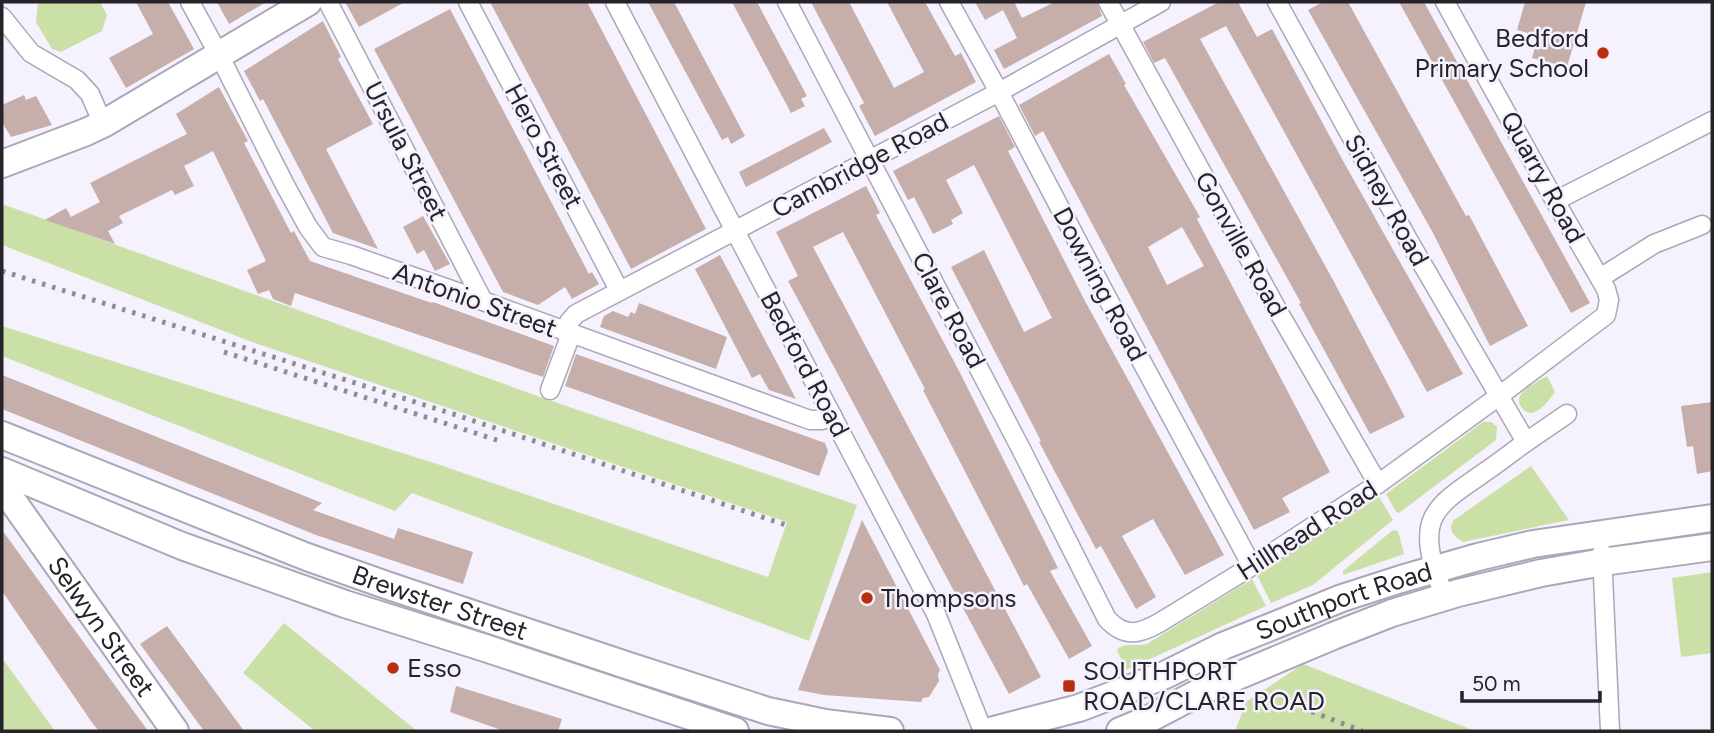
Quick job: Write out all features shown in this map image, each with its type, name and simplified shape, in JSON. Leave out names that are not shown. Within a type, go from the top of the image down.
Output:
[{"type":"main road","points":[[4,159],[103,124],[308,2]]},
{"type":"main road","name":"Brewster Street","points":[[2,435],[307,556],[401,590],[768,711],[825,723],[890,731]]},
{"type":"main road","name":"Brewster Street","points":[[2,471],[183,546],[345,604],[735,731]]},
{"type":"main road","name":"Selwyn Street","points":[[2,486],[175,731]]},
{"type":"main road","points":[[28,521],[30,504],[35,498],[55,492]]},
{"type":"main road","name":"Southport Road","points":[[990,731],[1079,708],[1165,675],[1223,646],[1342,598],[1401,579],[1533,544],[1712,518]]},
{"type":"main road","name":"Southport Road","points":[[1120,731],[1202,691],[1392,613],[1541,573],[1712,547]]},
{"type":"street","name":"Antonio Street","points":[[190,2],[285,185],[308,227],[323,247],[483,301],[810,420],[822,421],[832,415]]},
{"type":"street","name":"Ursula Street","points":[[328,2],[483,301]]},
{"type":"street","name":"Hero Street","points":[[468,2],[619,290]]},
{"type":"street","name":"Bedford Road","points":[[615,2],[936,614],[983,731]]},
{"type":"street","name":"Clare Road","points":[[787,2],[1020,447],[1107,620]]},
{"type":"street","name":"Downing Road","points":[[948,2],[999,92],[1252,566]]},
{"type":"street","name":"Gonville Road","points":[[1108,2],[1278,311],[1378,484]]},
{"type":"street","name":"Cambridge Road","points":[[568,333],[569,322],[576,314],[999,92],[1161,2]]},
{"type":"street","name":"Sidney Road","points":[[1277,2],[1410,243],[1499,396]]},
{"type":"street","name":"Quarry Road","points":[[1445,2],[1600,278]]},
{"type":"street","points":[[2,17],[31,53],[77,80],[90,94],[103,124]]},
{"type":"street","points":[[1555,201],[1712,121]]},
{"type":"street","points":[[1600,278],[1654,244],[1702,225]]},
{"type":"street","name":"Hillhead Road","points":[[1107,620],[1122,631],[1143,632],[1252,566],[1378,484],[1606,315],[1609,300],[1600,278]]},
{"type":"street","points":[[550,390],[568,333]]},
{"type":"street","points":[[1499,396],[1526,442]]},
{"type":"street","points":[[1445,597],[1434,570],[1429,540],[1430,527],[1439,509],[1450,498],[1567,414]]},
{"type":"street","points":[[1601,534],[1610,731]]},
{"type":"green space","points":[[40,2],[100,2],[107,15],[102,31],[61,52],[52,49],[36,22]]},
{"type":"green space","points":[[2,204],[546,399],[857,505],[809,641],[412,493],[395,511],[2,356],[2,326],[440,465],[768,577],[787,522],[252,342],[2,245]]},
{"type":"green space","points":[[1547,376],[1555,392],[1540,409],[1526,412],[1521,407],[1520,396]]},
{"type":"green space","points":[[1483,422],[1491,422],[1497,427],[1496,440],[1399,513],[1396,512],[1386,494]]},
{"type":"green space","points":[[1531,466],[1569,520],[1463,542],[1454,535],[1451,527],[1454,520]]},
{"type":"green space","points":[[1379,497],[1393,520],[1313,585],[1271,603],[1257,575]]},
{"type":"green space","points":[[1393,530],[1398,531],[1404,554],[1343,575],[1343,571]]},
{"type":"green space","points":[[1712,572],[1712,653],[1681,657],[1672,578]]},
{"type":"green space","points":[[1252,579],[1266,606],[1126,670],[1117,650],[1127,645],[1147,644]]},
{"type":"green space","points":[[284,623],[417,731],[315,731],[243,673]]},
{"type":"green space","points":[[2,658],[55,731],[2,731]]},
{"type":"green space","points":[[1303,664],[1475,731],[1235,731],[1246,702]]},
{"type":"building","points":[[136,2],[168,2],[194,49],[126,88],[109,58],[153,34]]},
{"type":"building","points":[[217,2],[266,2],[229,24]]},
{"type":"building","points":[[345,2],[405,2],[359,27]]},
{"type":"building","points":[[490,2],[587,2],[706,229],[631,269]]},
{"type":"building","points":[[648,2],[674,2],[745,136],[731,144],[728,137],[722,140]]},
{"type":"building","points":[[732,2],[757,2],[807,96],[801,99],[805,106],[791,113]]},
{"type":"building","points":[[811,2],[849,2],[894,88],[924,72],[887,2],[925,2],[955,56],[961,53],[976,82],[875,136],[859,106],[864,103]]},
{"type":"building","points":[[975,2],[1018,2],[1015,4],[1022,18],[1055,2],[1097,2],[1102,16],[1004,69],[994,50],[1017,38],[1003,10],[985,20]]},
{"type":"building","points":[[1219,2],[1238,2],[1257,37],[1272,29],[1463,374],[1427,392],[1226,26],[1200,39],[1405,417],[1370,434],[1299,304],[1301,303],[1165,58],[1154,63],[1143,42]]},
{"type":"building","points":[[1323,2],[1348,2],[1466,216],[1469,215],[1528,326],[1490,346],[1433,233],[1308,10]]},
{"type":"building","points":[[1399,2],[1424,2],[1590,303],[1571,313]]},
{"type":"building","points":[[1525,2],[1586,2],[1567,67],[1532,58],[1538,36],[1517,30]]},
{"type":"building","points":[[450,9],[589,274],[592,272],[599,284],[572,299],[565,287],[538,305],[503,292],[374,49]]},
{"type":"building","points":[[323,21],[341,57],[338,59],[373,124],[326,149],[378,249],[333,233],[263,99],[260,101],[244,71]]},
{"type":"building","points":[[1109,54],[1200,217],[1197,219],[1330,472],[1282,498],[1290,512],[1254,530],[1043,131],[1035,136],[1019,105]],"holes":[[[1182,227],[1204,266],[1167,285],[1148,247]]]},
{"type":"building","points":[[219,87],[248,141],[244,143],[291,233],[294,231],[310,261],[554,346],[543,377],[295,293],[291,306],[273,299],[269,290],[258,294],[247,270],[266,261],[213,151],[184,166],[194,186],[175,195],[172,190],[119,216],[123,223],[108,231],[115,244],[45,220],[66,208],[71,217],[100,202],[90,183],[187,134],[176,114]]},
{"type":"building","points":[[24,95],[26,100],[36,96],[52,125],[11,137],[2,122],[2,105]]},
{"type":"building","points":[[999,116],[1015,147],[1008,151],[1085,301],[1224,555],[1185,575],[1153,519],[1122,536],[1156,597],[1136,609],[1101,546],[1096,549],[951,267],[984,250],[1024,332],[1052,318],[974,165],[946,180],[963,213],[951,220],[953,224],[933,234],[914,197],[908,200],[893,171]]},
{"type":"building","points":[[824,128],[832,142],[746,187],[739,172]]},
{"type":"building","points":[[866,186],[880,213],[876,215],[959,371],[1058,568],[1050,571],[1092,646],[1069,659],[1027,584],[1024,586],[843,232],[813,247],[1041,677],[1009,694],[788,281],[798,276],[776,232]]},
{"type":"building","points":[[423,216],[450,264],[435,271],[424,250],[417,254],[403,227]]},
{"type":"building","points":[[720,255],[796,399],[769,390],[760,374],[752,378],[695,269]]},
{"type":"building","points":[[639,303],[727,337],[716,369],[600,327],[604,316],[613,311],[628,317],[631,312],[635,314]]},
{"type":"building","points":[[576,354],[825,443],[828,451],[819,476],[565,386]]},
{"type":"building","points":[[2,375],[322,503],[313,510],[394,539],[398,528],[473,552],[463,584],[316,535],[2,409]]},
{"type":"building","points":[[1712,402],[1712,471],[1697,474],[1693,446],[1687,447],[1681,406]]},
{"type":"building","name":"Thompsons","points":[[862,520],[940,670],[939,681],[929,697],[923,698],[921,702],[824,695],[798,690]]},
{"type":"building","points":[[2,530],[148,731],[99,731],[93,724],[2,591]]},
{"type":"building","points":[[167,626],[244,731],[204,731],[140,644]]},
{"type":"building","points":[[456,686],[562,719],[558,731],[504,731],[450,712]]},
{"type":"railway","points":[[2,271],[453,414],[786,525]]},
{"type":"railway","points":[[224,352],[500,441]]},
{"type":"railway","points":[[1292,704],[1362,731]]},
{"type":"place","name":"Bedford Primary School","points":[[1603,53]]},
{"type":"place","name":"Thompsons","points":[[867,598]]},
{"type":"place","name":"Esso","points":[[393,668]]},
{"type":"place","name":"SOUTHPORT ROAD/CLARE ROAD","points":[[1069,686]]}]
